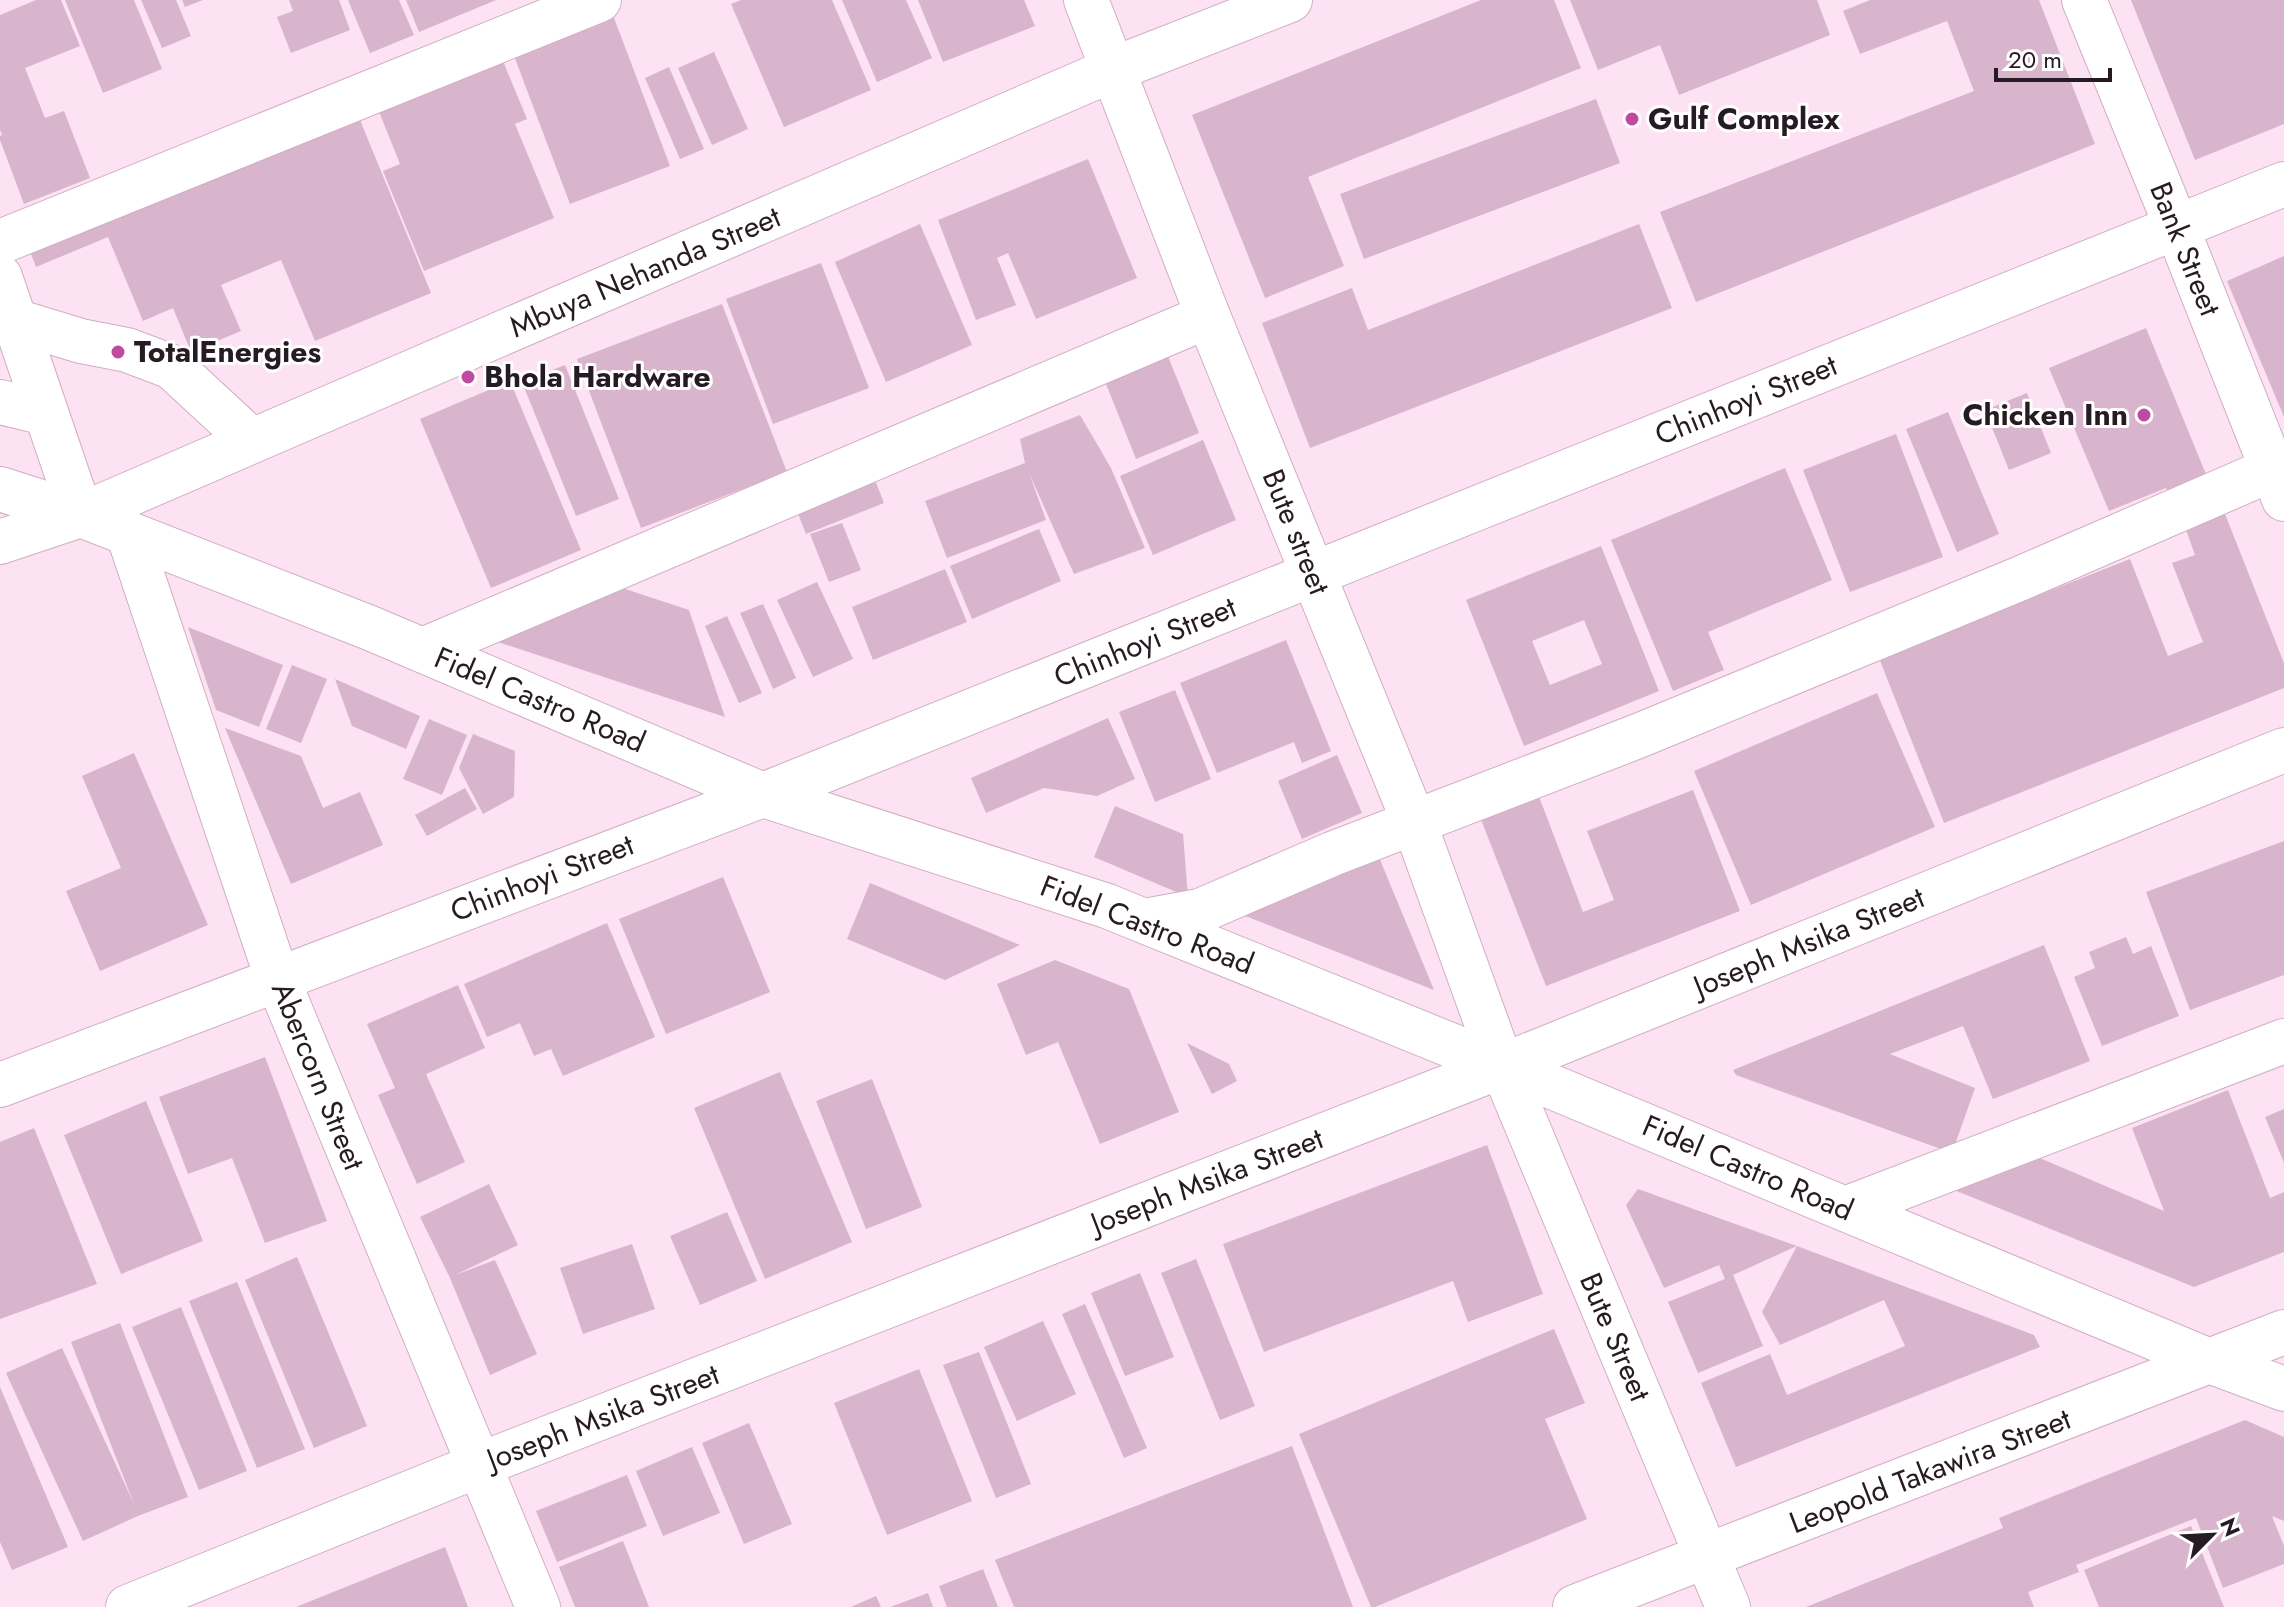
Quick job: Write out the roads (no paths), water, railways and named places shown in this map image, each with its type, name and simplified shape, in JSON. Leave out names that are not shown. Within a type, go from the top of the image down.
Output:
[{"type":"street","points":[[0,242],[599,0]]},
{"type":"street","name":"Bute street","points":[[1086,0],[1208,316],[1414,822],[1502,1066]]},
{"type":"street","name":"Mbuya Nehanda Street","points":[[0,542],[81,515],[1114,69],[1290,0]]},
{"type":"street","name":"Bank Street","points":[[2084,0],[2280,477]]},
{"type":"street","name":"Chinhoyi Street","points":[[0,1085],[763,795],[2284,184]]},
{"type":"street","points":[[0,277],[81,515]]},
{"type":"street","points":[[423,650],[1208,316]]},
{"type":"street","points":[[15,321],[81,341],[127,350],[172,367],[252,441]]},
{"type":"street","points":[[0,402],[46,413]]},
{"type":"street","points":[[1145,921],[1200,911],[1332,854],[1638,736],[2280,477]]},
{"type":"street","name":"Fidel Castro Road","points":[[0,489],[81,515],[423,650],[763,795],[1145,921],[2284,1389]]},
{"type":"street","name":"Abercorn Street","points":[[128,533],[277,978],[538,1607]]},
{"type":"street","name":"Joseph Msika Street","points":[[128,1607],[479,1465],[1502,1066],[2284,750]]},
{"type":"street","points":[[1845,1209],[2284,1041]]},
{"type":"street","name":"Bute Street","points":[[1502,1066],[1728,1607]]},
{"type":"street","name":"Leopold Takawira Street","points":[[1575,1607],[2284,1332]]},
{"type":"place","name":"Gulf Complex","points":[[1632,119]]},
{"type":"place","name":"TotalEnergies","points":[[118,352]]},
{"type":"place","name":"Bhola Hardware","points":[[468,377]]},
{"type":"place","name":"Chicken Inn","points":[[2144,415]]}]
